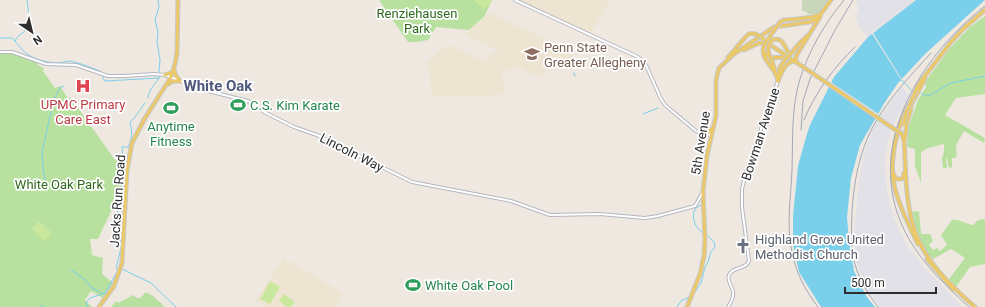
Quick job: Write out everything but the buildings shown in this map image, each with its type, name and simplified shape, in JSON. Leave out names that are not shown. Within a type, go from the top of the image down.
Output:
[{"type":"main road","name":"Jacks Run Road","points":[[99,307],[114,286],[122,263],[127,170],[132,143],[145,118],[166,86],[173,71],[177,53],[178,0]]},
{"type":"main road","points":[[514,0],[644,61],[663,102],[696,131],[711,135]]},
{"type":"main road","points":[[796,61],[796,56],[831,0]]},
{"type":"main road","points":[[974,307],[940,275],[918,244],[896,192],[893,173],[896,140],[906,109],[916,90],[924,76],[958,34],[985,10]]},
{"type":"main road","points":[[776,74],[763,56],[765,47],[780,22],[784,20],[813,17],[822,13]]},
{"type":"main road","points":[[719,68],[734,54],[774,27],[814,21],[822,13]]},
{"type":"main road","points":[[778,81],[779,71],[784,60],[818,20]]},
{"type":"main road","points":[[719,68],[724,60],[736,50],[747,36],[751,34],[756,34],[791,58]]},
{"type":"main road","points":[[778,39],[783,42],[791,58],[769,58],[765,55],[765,47],[772,40],[778,39]]},
{"type":"main road","points":[[734,54],[764,42],[796,61],[900,132],[902,138],[908,211],[912,229],[918,244]]},
{"type":"main road","points":[[765,47],[772,61],[778,81]]},
{"type":"main road","name":"Lincoln Way","points":[[0,52],[12,52],[50,64],[76,65],[105,75],[126,76],[154,74],[171,77],[204,90],[248,101],[268,114],[294,127],[317,135],[412,182],[511,201],[550,215],[600,214],[629,217],[650,217],[695,206],[703,192]]},
{"type":"main road","points":[[778,81],[785,66],[790,62],[796,61]]},
{"type":"main road","points":[[901,179],[896,179],[894,175],[895,150],[901,126],[932,66]]},
{"type":"main road","name":"5th Avenue","points":[[687,307],[700,274],[704,256],[705,240],[703,192],[707,155],[716,116],[716,80],[719,68]]},
{"type":"main road","points":[[164,75],[173,71],[175,76],[180,81]]},
{"type":"main road","points":[[166,86],[173,81],[180,81]]},
{"type":"main road","name":"Bowman Avenue","points":[[728,307],[732,298],[733,290],[728,279],[729,275],[732,271],[746,266],[749,262],[742,207],[742,190],[750,160],[778,81]]},
{"type":"main road","points":[[900,132],[904,128],[906,113],[916,90]]},
{"type":"main road","points":[[904,145],[907,122],[916,95]]},
{"type":"main road","points":[[704,134],[709,132],[713,126]]},
{"type":"main road","points":[[900,132],[904,145],[910,211],[913,227],[917,237],[925,253],[937,268],[974,307]]},
{"type":"main road","points":[[896,192],[896,185],[903,178],[904,173]]},
{"type":"shaded area","points":[[517,0],[610,0],[599,20],[591,32],[589,32]]},
{"type":"shaded area","points":[[856,0],[914,0],[868,37],[859,26],[856,17],[859,10]]},
{"type":"shaded area","name":"Penn State Greater Allegheny","points":[[488,12],[573,52],[575,67],[553,57],[541,79],[520,68],[502,72],[505,92],[493,96],[432,96],[428,61],[441,50],[450,45],[483,61],[490,55],[499,51],[465,34],[480,22]]},
{"type":"shaded area","points":[[902,87],[909,95],[890,131],[885,159],[887,192],[894,218],[906,244],[923,266],[962,307],[880,307],[865,286],[856,260],[854,233],[859,179],[865,152],[874,126]]},
{"type":"shaded area","points":[[284,258],[343,293],[336,307],[266,307],[255,301]]},
{"type":"green space","name":"Renziehausen Park","points":[[379,0],[492,0],[484,17],[469,30],[436,27],[428,40],[408,42]]},
{"type":"green space","points":[[474,0],[491,0],[490,4],[483,9]]},
{"type":"green space","points":[[802,0],[831,0],[822,12],[808,14],[807,12],[802,11]]},
{"type":"green space","points":[[985,16],[985,94],[956,98],[945,115],[985,138],[984,143],[964,131],[956,145],[956,158],[952,158],[952,167],[949,168],[947,158],[947,168],[943,168],[942,158],[944,144],[928,148],[921,152],[921,183],[915,166],[915,149],[907,147],[908,128],[918,100],[926,87],[925,82],[949,49],[970,27]]},
{"type":"green space","name":"White Oak Park","points":[[0,53],[11,53],[38,62],[38,65],[44,68],[43,71],[55,88],[60,86],[68,99],[71,98],[115,160],[126,161],[125,166],[123,166],[121,177],[117,177],[117,179],[123,180],[120,192],[98,239],[90,239],[92,255],[103,258],[102,274],[113,283],[103,298],[91,291],[85,300],[92,307],[0,307]]},
{"type":"green space","points":[[919,211],[921,234],[930,234],[933,241],[929,245],[933,250],[937,248],[940,251],[947,245],[941,235],[952,220],[958,220],[973,225],[978,220],[985,219],[985,264],[970,267],[956,287],[949,279],[965,258],[951,249],[933,259],[928,254],[921,243],[914,225],[912,212]]},
{"type":"green space","points":[[39,221],[52,233],[44,241],[32,229]]},
{"type":"green space","points":[[270,281],[280,287],[270,304],[260,299]]},
{"type":"green space","points":[[146,292],[165,307],[111,307],[116,301],[118,303],[133,295],[140,298]]},
{"type":"green space","points":[[284,294],[295,302],[291,307],[287,307],[279,301]]},
{"type":"water","points":[[916,0],[985,0],[926,53],[898,83],[860,145],[851,178],[847,217],[849,241],[854,271],[866,296],[875,307],[821,307],[799,272],[793,245],[793,216],[798,166],[807,134],[834,77],[868,37]]},
{"type":"pier","points":[[888,19],[873,33],[902,81],[871,32]]},
{"type":"pier","points":[[829,81],[880,115],[878,118],[828,84]]},
{"type":"waterway","points":[[15,41],[24,32],[28,25],[29,16],[27,0]]},
{"type":"waterway","points":[[158,0],[159,7],[155,20],[158,32],[157,42],[160,60],[159,72]]},
{"type":"waterway","points":[[0,38],[12,38],[27,54],[40,60],[55,63],[72,61],[97,70],[103,73],[103,78],[105,81],[159,78]]},
{"type":"waterway","points":[[148,98],[151,89],[160,76]]},
{"type":"waterway","points":[[921,93],[925,96],[930,95],[951,83],[985,76]]},
{"type":"waterway","points":[[900,80],[904,82]]},
{"type":"waterway","points":[[905,83],[911,90]]},
{"type":"waterway","points":[[46,187],[42,152],[51,112],[51,104],[60,88],[64,86]]},
{"type":"waterway","points":[[122,228],[117,203],[119,189],[125,181],[122,147],[128,147],[132,134],[130,122],[145,103]]},
{"type":"waterway","points":[[643,114],[658,108]]},
{"type":"waterway","points":[[701,205],[695,209],[693,216],[694,222],[703,233]]},
{"type":"waterway","points":[[118,270],[116,268],[121,248],[120,239],[122,231]]},
{"type":"waterway","points":[[695,292],[701,283],[705,267],[711,252],[715,247],[714,242],[707,235]]},
{"type":"waterway","points":[[122,269],[151,283],[176,307]]},
{"type":"waterway","points":[[71,270],[84,279],[92,288],[102,293]]},
{"type":"waterway","points":[[88,307],[86,303],[90,298],[105,293],[117,272]]},
{"type":"waterway","points":[[677,307],[681,301],[689,297]]},
{"type":"railway","points":[[818,307],[805,288],[794,260],[790,242],[789,211],[795,101],[800,79],[813,47],[824,27],[844,0]]},
{"type":"railway","points":[[801,130],[803,101],[810,79],[835,30],[853,0]]},
{"type":"railway","points":[[969,307],[944,284],[929,267],[909,239],[895,207],[890,174],[893,142],[903,111],[918,81],[937,53],[960,28],[985,6]]},
{"type":"railway","points":[[804,120],[808,110],[826,81],[855,47]]},
{"type":"railway","points":[[852,254],[854,187],[862,154],[868,138],[875,123],[887,104],[931,53]]},
{"type":"railway","points":[[852,250],[855,266],[861,280],[868,294],[878,307]]},
{"type":"place","name":"Penn State Greater Allegheny","points":[[532,54]]},
{"type":"place","name":"UPMC Primary Care East","points":[[83,86]]},
{"type":"place","name":"C.S. Kim Karate","points":[[238,105]]},
{"type":"place","name":"Anytime Fitness","points":[[171,108]]},
{"type":"place","name":"Highland Grove United Methodist Church","points":[[743,246]]},
{"type":"place","name":"White Oak Pool","points":[[413,285]]},
{"type":"district","name":"White Oak","points":[[218,86]]}]
